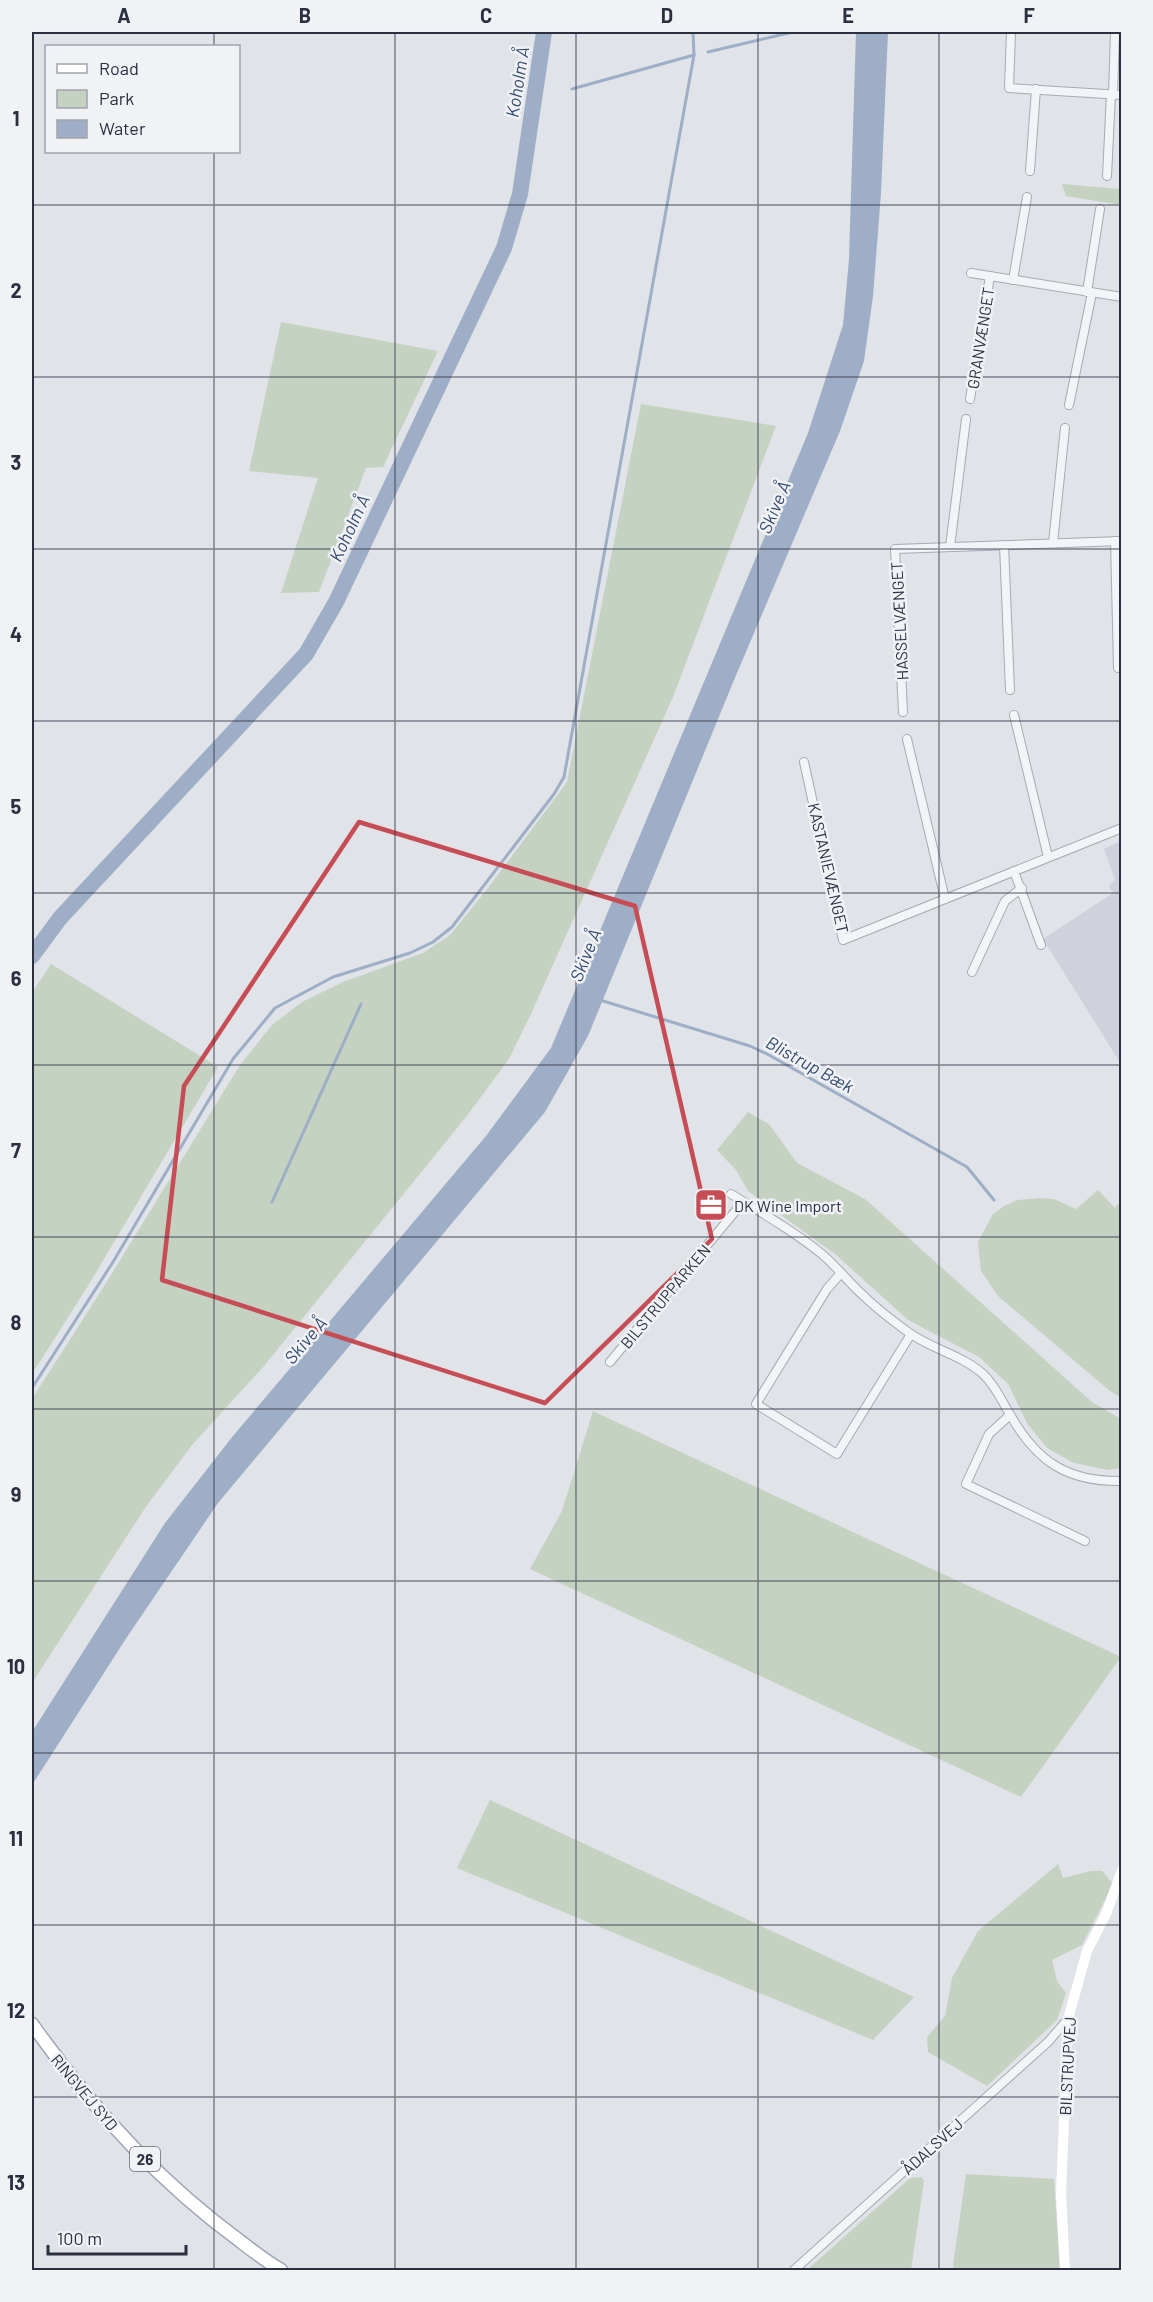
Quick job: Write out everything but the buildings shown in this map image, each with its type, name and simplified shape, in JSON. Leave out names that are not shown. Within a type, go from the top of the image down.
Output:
[{"type":"main road","name":"RINGVEJ SYD","points":[[32,2024],[65,2071],[125,2141],[203,2214],[281,2271]]},
{"type":"street","points":[[1011,32],[1009,88],[1115,95]]},
{"type":"street","points":[[1107,176],[1115,95],[1115,32]]},
{"type":"street","points":[[1030,171],[1036,89]]},
{"type":"street","name":"GRANVÆNGET","points":[[1013,280],[1027,197]]},
{"type":"street","points":[[1069,405],[1090,292],[1100,209]]},
{"type":"street","name":"GRANVÆNGET","points":[[971,273],[1122,297]]},
{"type":"street","name":"GRANVÆNGET","points":[[970,399],[990,276]]},
{"type":"street","points":[[950,547],[966,419]]},
{"type":"street","points":[[1053,543],[1065,428]]},
{"type":"street","name":"HASSELVÆNGET","points":[[903,712],[895,549],[1118,541],[1118,668]]},
{"type":"street","points":[[1004,545],[1010,690]]},
{"type":"street","points":[[1014,715],[1048,857]]},
{"type":"street","points":[[907,739],[945,899]]},
{"type":"street","name":"KASTANIEVÆNGET","points":[[804,762],[843,940],[1122,828]]},
{"type":"street","points":[[1014,871],[1041,945]]},
{"type":"street","points":[[972,972],[1005,902],[1022,888]]},
{"type":"street","points":[[731,1194],[802,1240],[841,1273],[864,1297],[911,1334],[971,1365],[985,1375],[996,1388],[1025,1440],[1040,1456],[1059,1469],[1080,1478],[1122,1481]]},
{"type":"street","name":"BILSTRUPPARKEN","points":[[610,1362],[743,1202]]},
{"type":"street","points":[[841,1273],[827,1289],[756,1404],[837,1454],[911,1334]]},
{"type":"street","points":[[1010,1415],[989,1434],[966,1484],[1085,1541]]},
{"type":"street","name":"BILSTRUPVEJ","points":[[1065,2271],[1060,2194],[1068,2019],[1087,1951],[1106,1914],[1122,1870]]},
{"type":"street","name":"ÅDALSVEJ","points":[[794,2271],[1048,2042],[1068,2019]]},
{"type":"highlighted area","points":[[359,822],[635,906],[712,1239],[545,1403],[162,1280],[184,1086]]},
{"type":"shaded area","points":[[1121,841],[1121,1064],[1043,939],[1113,893],[1109,886],[1115,880],[1104,849]]},
{"type":"green space","points":[[1062,184],[1121,189],[1121,205],[1066,196]]},
{"type":"green space","points":[[281,322],[438,351],[383,467],[366,468],[319,592],[281,593],[318,478],[249,471]]},
{"type":"green space","points":[[641,404],[776,426],[673,697],[530,1016],[509,1059],[466,1117],[264,1366],[192,1445],[145,1508],[32,1683],[32,1399],[240,1065],[272,1025],[302,1002],[343,982],[423,953],[450,935],[567,782]]},
{"type":"green space","points":[[51,964],[218,1067],[88,1286],[32,1374],[32,993]]},
{"type":"green space","points":[[748,1112],[769,1124],[797,1163],[865,1199],[1092,1402],[1121,1419],[1121,1468],[1108,1470],[1074,1463],[1047,1448],[1027,1423],[1008,1384],[979,1357],[908,1320],[835,1254],[748,1191],[736,1170],[717,1150]]},
{"type":"green space","points":[[1098,1190],[1115,1208],[1121,1201],[1121,1398],[998,1296],[981,1271],[978,1242],[993,1214],[1004,1206],[1018,1200],[1041,1198],[1054,1199],[1076,1209]]},
{"type":"green space","points":[[593,1411],[1121,1657],[1021,1797],[530,1569],[562,1511]]},
{"type":"green space","points":[[490,1800],[914,1997],[873,2040],[457,1868]]},
{"type":"green space","points":[[1058,1864],[1063,1878],[1091,1871],[1102,1871],[1113,1884],[1082,1945],[1052,1960],[1057,1981],[1066,1993],[1057,2020],[987,2086],[928,2052],[927,2037],[945,2016],[952,1978],[978,1931]]},
{"type":"green space","points":[[966,2174],[1054,2179],[1060,2270],[955,2270],[953,2265]]},
{"type":"green space","points":[[922,2177],[924,2181],[911,2270],[807,2270],[910,2178]]},
{"type":"water","points":[[856,32],[888,32],[881,193],[873,296],[864,361],[840,431],[734,680],[588,1036],[545,1112],[218,1503],[127,1637],[32,1785],[32,1732],[165,1523],[233,1436],[486,1136],[551,1048],[808,433],[843,325],[849,259]]},
{"type":"waterway","name":"Koholm Å","points":[[32,956],[60,918],[306,654],[336,602],[504,248],[520,194],[544,32]]},
{"type":"waterway","points":[[32,1388],[113,1262],[233,1059],[275,1008],[333,977],[410,953],[433,942],[452,927],[554,794],[564,777],[694,55],[693,32]]},
{"type":"waterway","points":[[708,52],[793,32]]},
{"type":"waterway","points":[[572,89],[694,55]]},
{"type":"waterway","name":"Blistrup Bæk","points":[[600,1000],[750,1046],[769,1055],[967,1167],[994,1200]]},
{"type":"waterway","points":[[272,1202],[361,1004]]},
{"type":"place","name":"DK Wine Import","points":[[711,1205]]},
{"type":"water label","name":"Skive Å","points":[[774,507]]},
{"type":"water label","name":"Skive Å","points":[[585,955]]},
{"type":"water label","name":"Skive Å","points":[[305,1340]]}]
